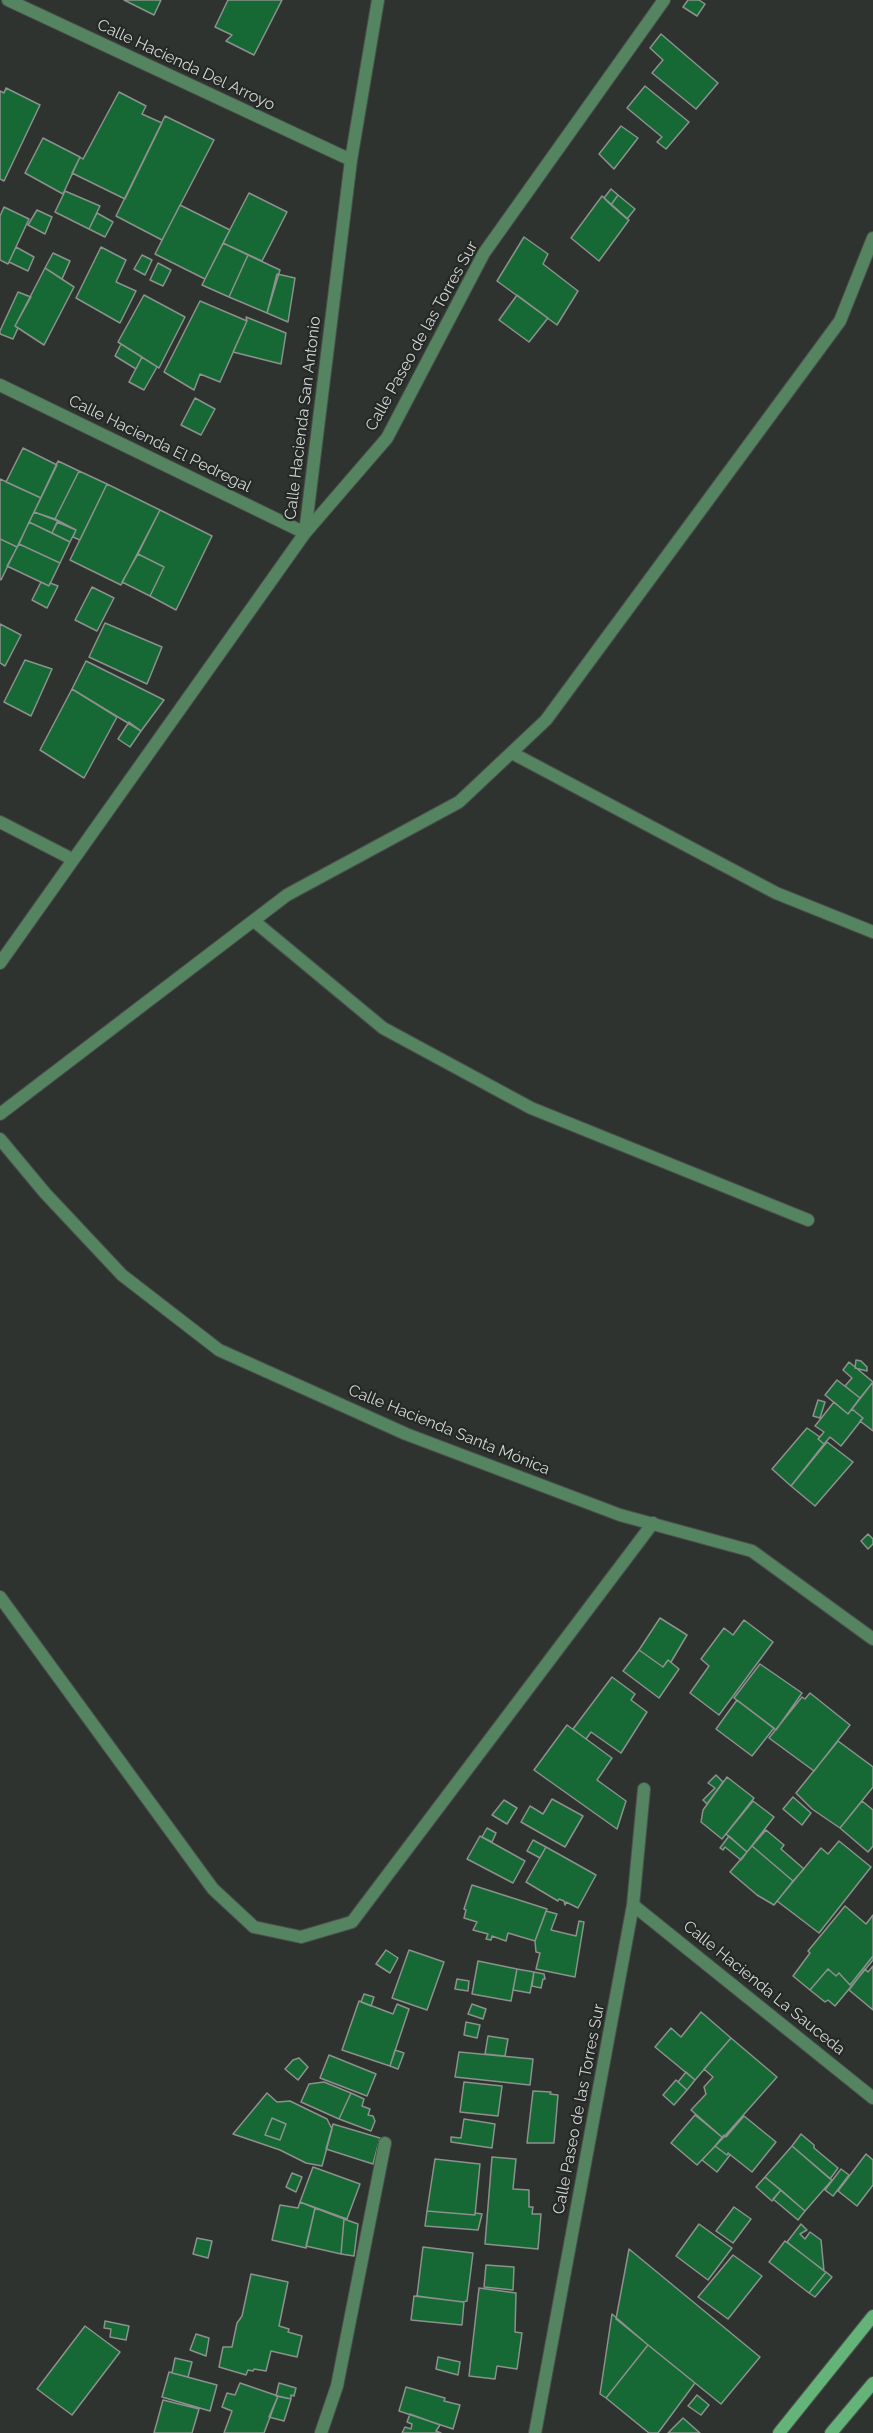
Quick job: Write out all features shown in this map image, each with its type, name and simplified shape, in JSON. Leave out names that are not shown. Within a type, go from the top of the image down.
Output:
[{"type":"main road","points":[[779,2433],[873,2316]]},
{"type":"main road","points":[[831,2433],[873,2383]]},
{"type":"street","name":"Calle Hacienda Del Arroyo","points":[[8,0],[351,160]]},
{"type":"street","name":"Calle Hacienda San Antonio","points":[[0,963],[305,533],[351,160],[378,0]]},
{"type":"street","name":"Calle Paseo de las Torres Sur","points":[[305,533],[387,438],[484,253],[664,0]]},
{"type":"street","points":[[0,1114],[287,895],[459,802],[546,720],[840,321],[873,238]]},
{"type":"street","name":"Calle Hacienda El Pedregal","points":[[0,385],[305,533]]},
{"type":"street","points":[[512,753],[776,893],[873,932]]},
{"type":"street","points":[[0,822],[72,859]]},
{"type":"street","points":[[254,921],[383,1028],[531,1108],[808,1220]]},
{"type":"street","name":"Calle Hacienda Santa Mónica","points":[[0,1139],[45,1193],[122,1275],[219,1350],[406,1434],[620,1515],[752,1551],[873,1639]]},
{"type":"street","points":[[0,1597],[213,1889],[254,1926],[301,1937],[352,1922],[653,1523]]},
{"type":"street","name":"Calle Paseo de las Torres Sur","points":[[535,2433],[633,1905],[644,1789]]},
{"type":"street","name":"Calle Hacienda La Sauceda","points":[[633,1905],[873,2098]]},
{"type":"street","points":[[321,2433],[337,2386],[385,2143]]},
{"type":"building","points":[[124,0],[161,0],[154,15]]},
{"type":"building","points":[[228,0],[282,0],[254,55],[226,41],[232,35],[215,27]]},
{"type":"building","points":[[688,0],[699,0],[705,4],[697,16],[683,7]]},
{"type":"building","points":[[661,34],[718,83],[696,109],[652,73],[663,60],[650,48]]},
{"type":"building","points":[[645,86],[689,122],[666,149],[657,142],[662,137],[627,108]]},
{"type":"building","points":[[6,88],[40,105],[4,181],[0,179],[0,91],[4,93]]},
{"type":"building","points":[[119,92],[146,106],[142,114],[162,123],[125,199],[72,173],[80,157],[83,159]]},
{"type":"building","points":[[165,116],[214,140],[162,240],[116,216]]},
{"type":"building","points":[[621,126],[638,138],[614,169],[599,154]]},
{"type":"building","points":[[43,138],[80,157],[63,194],[25,173]]},
{"type":"building","points":[[611,189],[618,195],[611,205],[604,198]]},
{"type":"building","points":[[65,191],[100,206],[89,229],[55,212]]},
{"type":"building","points":[[249,193],[287,212],[262,261],[223,243]]},
{"type":"building","points":[[618,195],[635,209],[627,219],[611,205]]},
{"type":"building","points":[[602,196],[629,220],[599,261],[571,238]]},
{"type":"building","points":[[180,205],[230,230],[205,279],[155,254]]},
{"type":"building","points":[[4,207],[29,219],[8,264],[0,260],[0,216]]},
{"type":"building","points":[[37,210],[52,217],[45,234],[28,225]]},
{"type":"building","points":[[97,213],[113,222],[105,237],[89,229]]},
{"type":"building","points":[[524,237],[548,254],[543,264],[578,291],[557,325],[497,281]]},
{"type":"building","points":[[223,243],[248,255],[229,297],[202,285]]},
{"type":"building","points":[[16,247],[34,257],[28,271],[9,262]]},
{"type":"building","points":[[101,247],[126,260],[116,282],[136,291],[120,323],[76,298]]},
{"type":"building","points":[[53,253],[70,261],[62,279],[45,268]]},
{"type":"building","points":[[142,255],[152,260],[145,275],[134,269]]},
{"type":"building","points":[[248,255],[280,270],[267,313],[229,297]]},
{"type":"building","points":[[158,263],[171,270],[163,286],[150,280]]},
{"type":"building","points":[[45,268],[74,287],[44,345],[15,326]]},
{"type":"building","points":[[277,274],[295,278],[288,322],[267,313]]},
{"type":"building","points":[[18,292],[31,297],[15,326],[18,328],[13,339],[0,334],[0,331]]},
{"type":"building","points":[[144,295],[185,317],[159,368],[118,342]]},
{"type":"building","points":[[517,295],[548,318],[529,342],[499,320]]},
{"type":"building","points":[[200,301],[247,321],[220,382],[200,374],[194,390],[164,372]]},
{"type":"building","points":[[246,317],[286,333],[281,364],[233,352],[247,321]]},
{"type":"building","points":[[121,344],[142,357],[136,369],[115,356]]},
{"type":"building","points":[[142,357],[157,367],[144,390],[129,382]]},
{"type":"building","points":[[195,398],[215,409],[201,435],[181,425]]},
{"type":"building","points":[[23,448],[57,465],[41,498],[6,482]]},
{"type":"building","points":[[58,461],[79,471],[55,519],[34,512]]},
{"type":"building","points":[[79,471],[107,484],[80,540],[73,537],[76,530],[55,519]]},
{"type":"building","points":[[0,479],[41,498],[17,547],[0,539]]},
{"type":"building","points":[[107,484],[160,510],[121,585],[70,560]]},
{"type":"building","points":[[160,510],[212,536],[176,610],[150,596],[164,567],[138,554]]},
{"type":"building","points":[[34,512],[58,521],[52,533],[29,522]]},
{"type":"building","points":[[29,522],[70,542],[60,563],[19,544]]},
{"type":"building","points":[[57,522],[76,530],[70,542],[52,533]]},
{"type":"building","points":[[0,539],[17,547],[1,580],[0,579]]},
{"type":"building","points":[[19,544],[60,563],[49,586],[7,566]]},
{"type":"building","points":[[138,554],[164,567],[150,596],[122,582]]},
{"type":"building","points":[[41,582],[49,586],[50,583],[58,586],[47,608],[32,600]]},
{"type":"building","points":[[92,587],[114,598],[97,631],[75,620]]},
{"type":"building","points":[[105,623],[162,647],[147,684],[89,657]]},
{"type":"building","points":[[0,624],[21,635],[5,666],[0,663]]},
{"type":"building","points":[[25,660],[52,669],[31,716],[4,702]]},
{"type":"building","points":[[86,661],[164,700],[141,731],[72,689]]},
{"type":"building","points":[[72,689],[117,717],[84,778],[40,750]]},
{"type":"building","points":[[129,722],[141,731],[130,747],[118,739]]},
{"type":"building","points":[[856,1360],[861,1361],[867,1367],[867,1371],[855,1368]]},
{"type":"building","points":[[849,1362],[873,1382],[860,1398],[845,1386],[852,1378],[843,1370]]},
{"type":"building","points":[[837,1380],[860,1398],[848,1414],[825,1395]]},
{"type":"building","points":[[873,1382],[873,1431],[860,1421],[863,1418],[852,1409]]},
{"type":"building","points":[[818,1400],[825,1402],[820,1418],[813,1416]]},
{"type":"building","points":[[834,1402],[848,1414],[852,1409],[863,1418],[841,1446],[830,1437],[824,1444],[818,1439],[824,1432],[815,1426]]},
{"type":"building","points":[[807,1428],[820,1437],[818,1439],[824,1444],[791,1486],[772,1469]]},
{"type":"building","points":[[827,1442],[853,1462],[815,1506],[791,1486]]},
{"type":"building","points":[[868,1534],[873,1539],[873,1544],[868,1549],[861,1541]]},
{"type":"building","points":[[660,1618],[687,1635],[671,1662],[668,1660],[663,1667],[639,1650]]},
{"type":"building","points":[[744,1620],[773,1642],[719,1715],[690,1693],[709,1666],[701,1659],[724,1628],[733,1635]]},
{"type":"building","points":[[639,1650],[663,1667],[668,1660],[679,1669],[659,1698],[623,1671]]},
{"type":"building","points":[[760,1664],[802,1693],[776,1730],[734,1698]]},
{"type":"building","points":[[612,1677],[635,1694],[631,1700],[647,1712],[621,1753],[591,1732],[586,1739],[573,1729]]},
{"type":"building","points":[[810,1693],[850,1725],[814,1771],[769,1738],[802,1697],[805,1699]]},
{"type":"building","points":[[737,1700],[774,1728],[752,1756],[716,1729]]},
{"type":"building","points":[[567,1725],[612,1758],[597,1780],[626,1801],[617,1829],[534,1770]]},
{"type":"building","points":[[838,1741],[873,1767],[873,1787],[840,1828],[812,1809],[796,1793]]},
{"type":"building","points":[[716,1775],[723,1782],[707,1804],[703,1800],[715,1788],[708,1783]]},
{"type":"building","points":[[727,1777],[754,1798],[722,1839],[701,1822],[703,1810]]},
{"type":"building","points":[[793,1797],[811,1813],[802,1825],[783,1809]]},
{"type":"building","points":[[552,1799],[583,1816],[565,1847],[521,1822],[530,1806],[543,1814]]},
{"type":"building","points":[[504,1800],[517,1808],[507,1824],[492,1815]]},
{"type":"building","points":[[753,1801],[774,1817],[747,1852],[726,1834]]},
{"type":"building","points":[[862,1801],[873,1810],[873,1846],[868,1852],[840,1828]]},
{"type":"building","points":[[487,1828],[496,1833],[492,1842],[482,1837]]},
{"type":"building","points":[[766,1830],[784,1845],[781,1849],[804,1869],[793,1881],[752,1846]]},
{"type":"building","points":[[480,1836],[525,1861],[513,1883],[467,1859]]},
{"type":"building","points":[[729,1836],[747,1852],[741,1860],[725,1847],[723,1850],[720,1848]]},
{"type":"building","points":[[533,1840],[546,1847],[540,1858],[527,1851]]},
{"type":"building","points":[[839,1841],[871,1867],[819,1933],[777,1901],[821,1848],[828,1854]]},
{"type":"building","points":[[752,1846],[793,1881],[774,1905],[757,1895],[730,1872]]},
{"type":"building","points":[[546,1847],[596,1875],[578,1908],[566,1902],[565,1905],[564,1901],[559,1899],[558,1901],[526,1882]]},
{"type":"building","points":[[472,1885],[547,1909],[535,1941],[508,1933],[506,1941],[492,1936],[491,1940],[486,1939],[488,1934],[473,1930],[477,1922],[464,1918],[466,1910],[464,1909]]},
{"type":"building","points":[[845,1906],[866,1924],[873,1915],[873,1956],[850,1985],[839,1973],[836,1976],[828,1969],[810,1990],[793,1976],[810,1953],[808,1951]]},
{"type":"building","points":[[546,1911],[557,1914],[551,1930],[576,1936],[579,1921],[584,1922],[575,1977],[536,1969],[540,1953],[536,1952],[535,1941]]},
{"type":"building","points":[[386,1950],[398,1958],[390,1973],[376,1964]]},
{"type":"building","points":[[409,1950],[444,1962],[427,2010],[392,1998]]},
{"type":"building","points":[[873,1956],[873,1960],[835,2006],[828,2000],[825,2002],[810,1990],[828,1969],[836,1976],[839,1973],[850,1985]]},
{"type":"building","points":[[478,1961],[517,1969],[511,2001],[472,1994]]},
{"type":"building","points":[[873,1966],[873,2010],[849,1990],[865,1969],[868,1972]]},
{"type":"building","points":[[517,1969],[534,1972],[530,1993],[513,1990]]},
{"type":"building","points":[[534,1972],[544,1974],[545,1979],[543,1979],[541,1988],[532,1986]]},
{"type":"building","points":[[457,1979],[469,1981],[468,1991],[455,1989]]},
{"type":"building","points":[[364,1994],[374,1997],[371,2006],[361,2002]]},
{"type":"building","points":[[359,2001],[393,2014],[397,2004],[409,2009],[390,2066],[342,2050]]},
{"type":"building","points":[[472,2004],[486,2009],[483,2019],[468,2014]]},
{"type":"building","points":[[701,2012],[731,2038],[695,2080],[655,2047],[671,2028],[681,2037]]},
{"type":"building","points":[[466,2022],[480,2025],[477,2038],[464,2035]]},
{"type":"building","points":[[488,2036],[508,2039],[505,2056],[485,2054]]},
{"type":"building","points":[[731,2038],[777,2077],[723,2138],[691,2110],[706,2094],[704,2087],[713,2077],[704,2069]]},
{"type":"building","points":[[395,2050],[404,2053],[398,2069],[390,2066]]},
{"type":"building","points":[[459,2052],[533,2059],[530,2085],[455,2077]]},
{"type":"building","points":[[329,2055],[376,2074],[367,2096],[320,2078]]},
{"type":"building","points":[[299,2058],[308,2067],[298,2080],[285,2069],[293,2060]]},
{"type":"building","points":[[686,2072],[695,2080],[687,2090],[678,2082]]},
{"type":"building","points":[[676,2080],[687,2090],[674,2105],[663,2095]]},
{"type":"building","points":[[324,2082],[351,2093],[339,2119],[301,2102],[309,2084]]},
{"type":"building","points":[[464,2082],[502,2086],[498,2116],[460,2112]]},
{"type":"building","points":[[533,2091],[551,2092],[550,2094],[558,2095],[554,2143],[527,2143]]},
{"type":"building","points":[[267,2093],[277,2102],[290,2101],[327,2119],[332,2129],[322,2166],[306,2163],[280,2150],[233,2134]],"holes":[[[272,2118],[286,2124],[280,2140],[265,2135]]]},
{"type":"building","points":[[351,2093],[364,2099],[362,2106],[370,2109],[368,2115],[373,2116],[375,2121],[371,2131],[339,2119]]},
{"type":"building","points":[[695,2115],[723,2138],[697,2165],[671,2143]]},
{"type":"building","points":[[744,2116],[776,2142],[752,2172],[715,2146]]},
{"type":"building","points":[[272,2118],[286,2124],[280,2140],[265,2135]]},
{"type":"building","points":[[464,2119],[495,2124],[492,2148],[451,2142],[451,2137],[461,2138]]},
{"type":"building","points":[[333,2124],[380,2138],[373,2164],[326,2149]]},
{"type":"building","points":[[801,2134],[838,2168],[830,2179],[792,2146]]},
{"type":"building","points":[[715,2146],[730,2155],[717,2172],[702,2160]]},
{"type":"building","points":[[792,2146],[832,2180],[805,2211],[765,2177]]},
{"type":"building","points":[[866,2154],[873,2160],[873,2185],[857,2206],[838,2191]]},
{"type":"building","points":[[492,2157],[516,2159],[513,2189],[529,2190],[529,2207],[533,2207],[532,2214],[541,2214],[538,2249],[485,2244]]},
{"type":"building","points":[[435,2159],[480,2164],[475,2215],[427,2211]]},
{"type":"building","points":[[313,2167],[360,2184],[347,2219],[300,2202]]},
{"type":"building","points":[[841,2169],[849,2175],[833,2196],[825,2190]]},
{"type":"building","points":[[292,2173],[302,2177],[296,2192],[286,2187]]},
{"type":"building","points":[[765,2177],[781,2190],[772,2201],[756,2187]]},
{"type":"building","points":[[781,2190],[805,2211],[798,2220],[773,2199]]},
{"type":"building","points":[[300,2202],[315,2208],[306,2248],[272,2240],[280,2205],[298,2208]]},
{"type":"building","points":[[734,2207],[751,2219],[733,2243],[716,2231]]},
{"type":"building","points":[[315,2208],[344,2219],[341,2254],[306,2246]]},
{"type":"building","points":[[427,2211],[482,2214],[478,2230],[425,2226]]},
{"type":"building","points":[[344,2219],[358,2224],[354,2256],[341,2254]]},
{"type":"building","points":[[699,2224],[732,2248],[708,2280],[676,2256]]},
{"type":"building","points":[[801,2224],[807,2230],[800,2234],[805,2239],[810,2232],[821,2240],[824,2271],[787,2242]]},
{"type":"building","points":[[197,2238],[212,2241],[208,2258],[193,2254]]},
{"type":"building","points":[[785,2241],[826,2272],[809,2293],[769,2262]]},
{"type":"building","points":[[423,2247],[473,2253],[467,2301],[417,2296]]},
{"type":"building","points":[[629,2249],[760,2357],[721,2404],[616,2319]]},
{"type":"building","points":[[733,2255],[762,2276],[728,2319],[698,2297]]},
{"type":"building","points":[[486,2265],[514,2267],[513,2290],[484,2287]]},
{"type":"building","points":[[826,2272],[832,2277],[815,2297],[809,2293]]},
{"type":"building","points":[[251,2274],[288,2282],[279,2326],[289,2329],[288,2332],[302,2336],[297,2357],[271,2351],[266,2371],[248,2370],[246,2375],[219,2367],[223,2347],[232,2347],[237,2323],[242,2316]]},
{"type":"building","points":[[479,2288],[516,2293],[515,2332],[522,2333],[517,2369],[497,2366],[495,2379],[469,2376]]},
{"type":"building","points":[[414,2296],[464,2302],[462,2325],[411,2320]]},
{"type":"building","points":[[612,2314],[648,2345],[606,2398],[600,2394]]},
{"type":"building","points":[[105,2321],[129,2326],[126,2340],[110,2337],[111,2329],[104,2328]]},
{"type":"building","points":[[85,2326],[120,2352],[72,2415],[37,2389]]},
{"type":"building","points":[[196,2334],[209,2338],[206,2356],[190,2350]]},
{"type":"building","points":[[648,2345],[695,2383],[658,2433],[649,2433],[606,2398]]},
{"type":"building","points":[[438,2357],[460,2362],[458,2375],[436,2369]]},
{"type":"building","points":[[175,2358],[192,2362],[188,2377],[172,2373]]},
{"type":"building","points":[[169,2372],[217,2385],[210,2411],[162,2397]]},
{"type":"building","points":[[240,2383],[278,2396],[264,2433],[224,2433],[232,2411],[222,2407],[227,2393],[235,2395]]},
{"type":"building","points":[[279,2383],[296,2388],[291,2399],[276,2396]]},
{"type":"building","points":[[406,2387],[445,2398],[444,2401],[460,2405],[453,2429],[399,2411]]},
{"type":"building","points":[[697,2395],[709,2405],[701,2415],[688,2406]]},
{"type":"building","points":[[278,2396],[291,2399],[284,2421],[269,2417]]},
{"type":"building","points":[[163,2400],[199,2409],[192,2433],[154,2433]]},
{"type":"building","points":[[410,2414],[440,2425],[436,2431],[441,2433],[402,2433],[405,2427],[411,2429],[412,2424],[407,2422]]},
{"type":"building","points":[[683,2418],[700,2433],[668,2433]]}]
